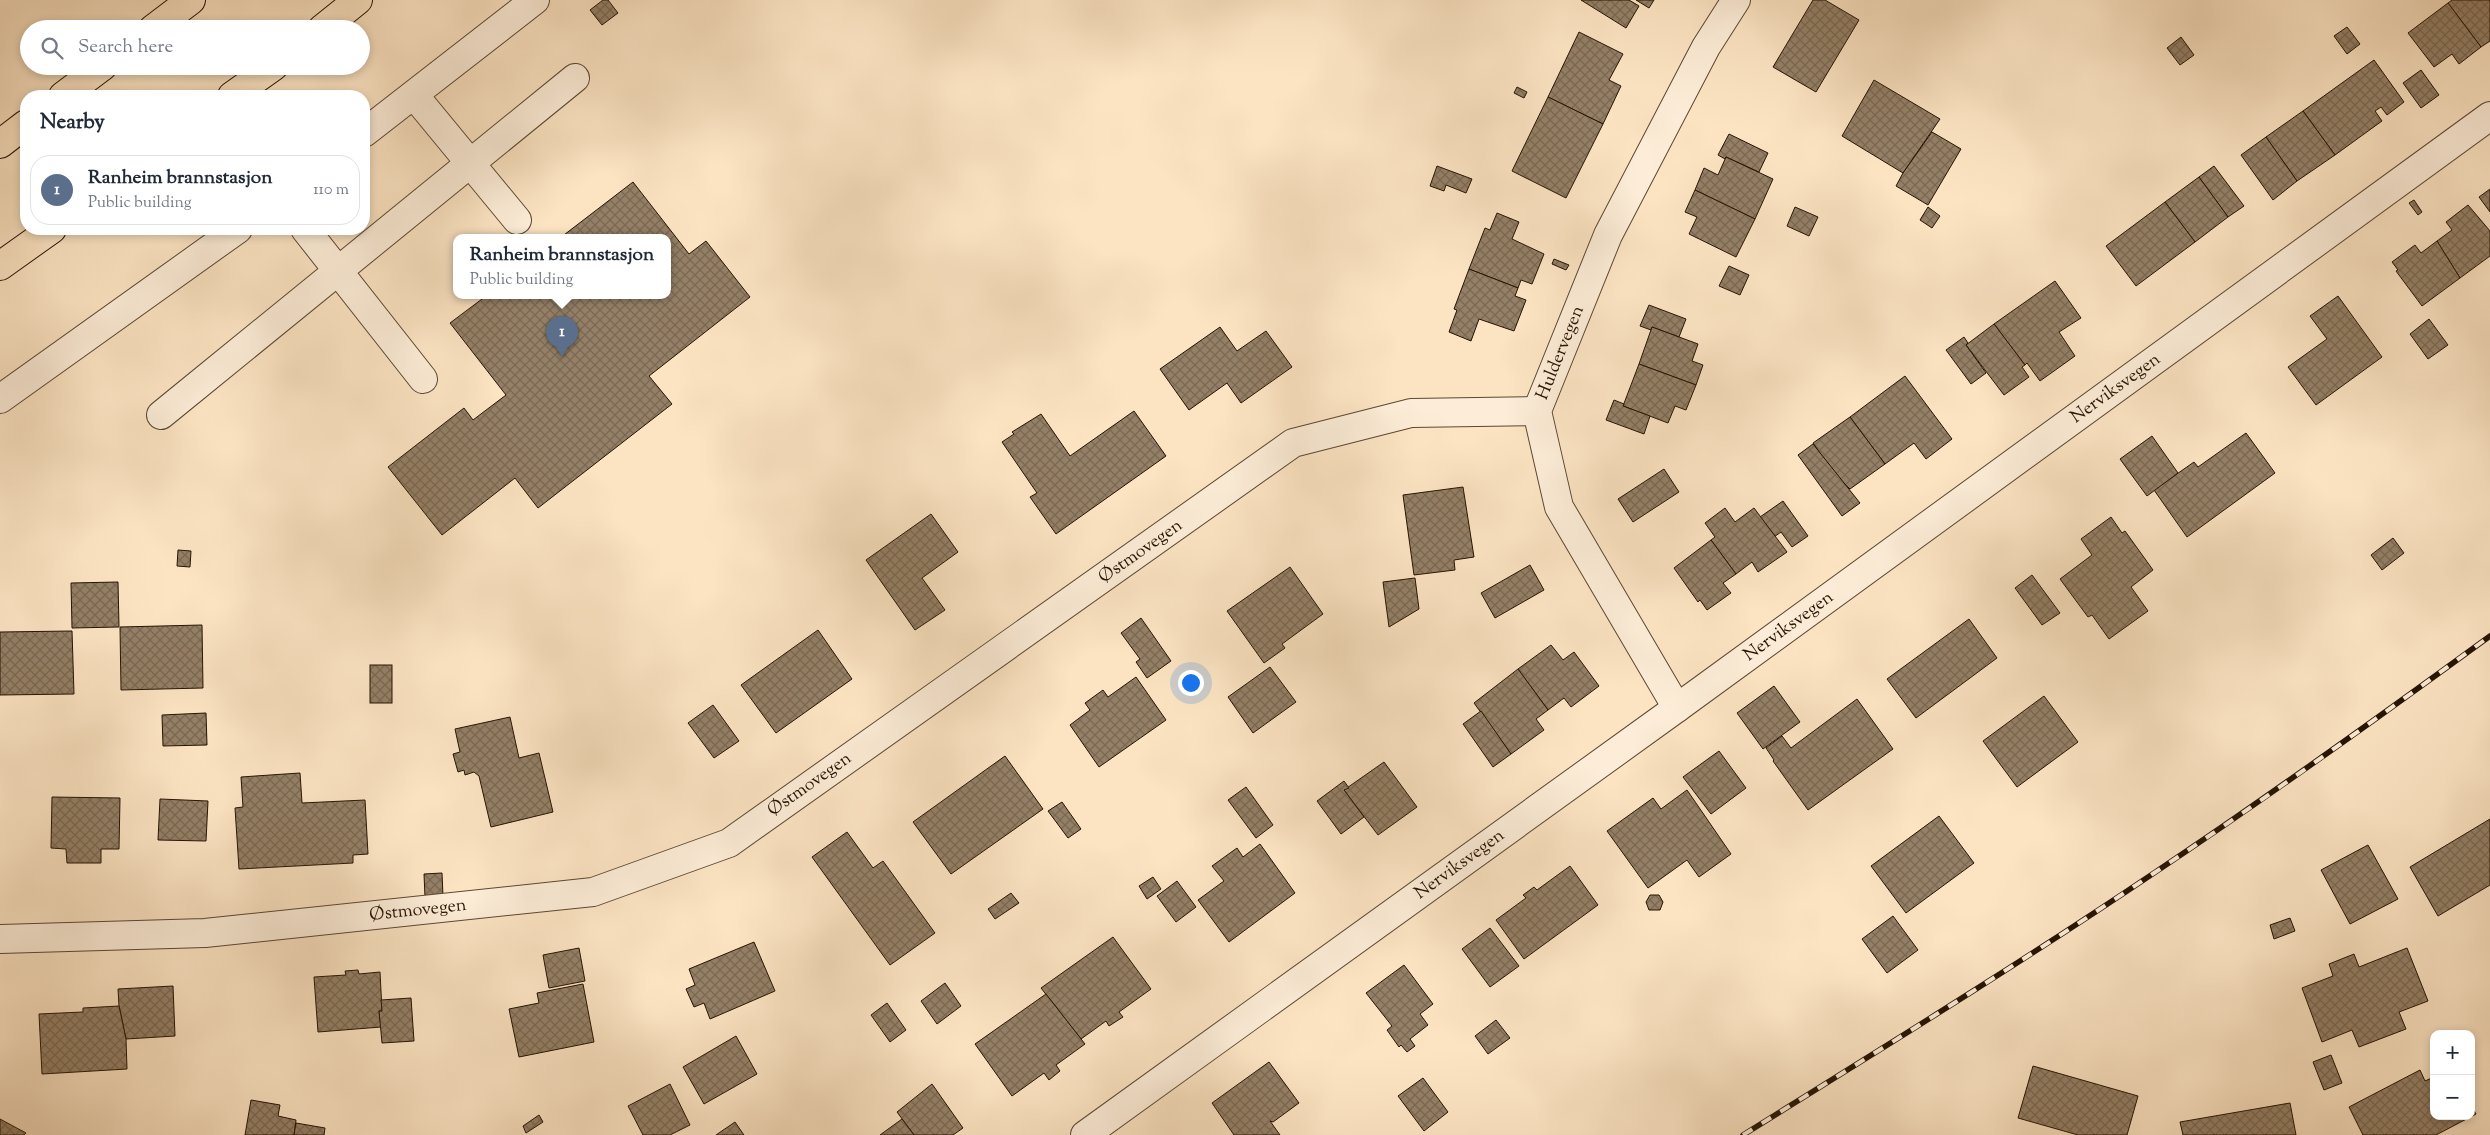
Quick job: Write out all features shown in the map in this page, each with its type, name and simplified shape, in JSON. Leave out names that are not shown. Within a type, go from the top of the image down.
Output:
[{"type":"highway","points":[[165,20],[191,0]]},
{"type":"highway","points":[[333,20],[358,0]]},
{"type":"highway","points":[[71,90],[91,75]]},
{"type":"highway","points":[[240,90],[261,75]]},
{"type":"highway","points":[[0,144],[20,129]]},
{"type":"highway","points":[[0,266],[44,235]]},
{"type":"street","points":[[370,128],[535,0]]},
{"type":"street","name":"Huldervegen","points":[[1677,708],[1559,506],[1537,411],[1608,235],[1706,47],[1736,0]]},
{"type":"street","points":[[161,415],[575,78]]},
{"type":"street","points":[[414,95],[517,220]]},
{"type":"street","name":"Nerviksvegen","points":[[1085,1135],[1677,708],[2490,116]]},
{"type":"street","points":[[0,399],[230,235]]},
{"type":"street","points":[[310,235],[423,379]]},
{"type":"street","name":"Østmovegen","points":[[0,939],[205,933],[593,892],[729,843],[1294,443],[1411,413],[1537,411]]},
{"type":"building","points":[[603,0],[608,0],[618,13],[602,25],[590,10]]},
{"type":"building","points":[[1581,0],[1629,0],[1639,6],[1626,28]]},
{"type":"building","points":[[1636,0],[1654,0],[1649,8]]},
{"type":"building","points":[[1813,0],[1825,0],[1859,20],[1816,92],[1773,67]]},
{"type":"building","points":[[2452,0],[2490,0],[2490,41],[2481,47],[2448,3]]},
{"type":"building","points":[[2448,3],[2481,47],[2459,64],[2452,54],[2434,67],[2408,33]]},
{"type":"building","points":[[2347,27],[2360,44],[2347,54],[2334,36]]},
{"type":"building","points":[[1579,32],[1623,54],[1609,80],[1621,86],[1603,124],[1548,97]]},
{"type":"building","points":[[2181,37],[2194,55],[2180,65],[2167,48]]},
{"type":"building","points":[[2374,60],[2404,102],[2387,115],[2381,107],[2375,111],[2382,121],[2335,155],[2303,111]]},
{"type":"building","points":[[2421,70],[2439,95],[2421,108],[2403,83]]},
{"type":"building","points":[[1874,80],[1940,119],[1903,173],[1842,136]]},
{"type":"building","points":[[1517,87],[1527,92],[1524,98],[1514,93]]},
{"type":"building","points":[[1548,97],[1603,124],[1566,198],[1512,171]]},
{"type":"building","points":[[2303,111],[2335,155],[2297,181],[2266,137]]},
{"type":"building","points":[[1932,132],[1961,149],[1928,205],[1896,186]]},
{"type":"building","points":[[1729,134],[1768,153],[1759,172],[1718,155]]},
{"type":"building","points":[[2266,137],[2297,181],[2273,200],[2241,155]]},
{"type":"building","points":[[1726,157],[1773,179],[1755,219],[1695,190],[1704,168],[1718,175]]},
{"type":"building","points":[[1437,166],[1472,179],[1466,193],[1446,185],[1444,191],[1430,186]]},
{"type":"building","points":[[2214,166],[2244,206],[2228,217],[2199,177]]},
{"type":"building","points":[[2199,177],[2228,217],[2195,242],[2165,202]]},
{"type":"building","points":[[633,182],[689,254],[706,241],[750,297],[649,376],[672,404],[538,508],[515,478],[442,535],[388,467],[464,408],[473,420],[506,395],[450,323],[482,299],[671,299],[671,234],[565,234]]},
{"type":"building","points":[[2490,189],[2490,212],[2479,197]]},
{"type":"building","points":[[1695,190],[1755,219],[1736,257],[1689,234],[1697,217],[1685,212]]},
{"type":"building","points":[[2414,200],[2422,212],[2418,215],[2409,203]]},
{"type":"building","points":[[2165,202],[2195,242],[2136,286],[2106,246]]},
{"type":"building","points":[[2468,205],[2490,231],[2490,256],[2460,278],[2437,241],[2452,230],[2446,222]]},
{"type":"building","points":[[1795,207],[1818,217],[1809,236],[1787,226]]},
{"type":"building","points":[[1928,207],[1940,216],[1932,228],[1920,220]]},
{"type":"building","points":[[1497,213],[1519,222],[1512,239],[1544,254],[1532,284],[1521,280],[1518,288],[1469,269],[1485,228],[1490,230]]},
{"type":"building","points":[[2437,241],[2460,278],[2422,306],[2396,271],[2398,270],[2392,262],[2415,245],[2421,253]]},
{"type":"building","points":[[1554,259],[1569,265],[1566,270],[1552,264]]},
{"type":"building","points":[[1729,266],[1749,275],[1740,295],[1719,286]]},
{"type":"building","points":[[1469,269],[1518,288],[1515,296],[1526,300],[1514,331],[1479,319],[1471,341],[1449,332],[1457,310],[1454,309]]},
{"type":"building","points":[[2055,281],[2081,318],[2059,332],[2075,356],[2040,381],[2027,363],[2025,365],[1994,324]]},
{"type":"building","points":[[2338,296],[2382,357],[2316,405],[2288,367],[2327,339],[2310,316]]},
{"type":"building","points":[[1649,305],[1686,319],[1679,337],[1652,327],[1651,330],[1640,326]]},
{"type":"building","points":[[2429,319],[2448,345],[2428,359],[2410,334]]},
{"type":"building","points":[[1994,324],[2025,365],[2022,367],[2029,377],[2004,395],[1966,345]]},
{"type":"building","points":[[1220,327],[1237,351],[1266,331],[1292,367],[1241,403],[1227,383],[1189,410],[1160,369]]},
{"type":"building","points":[[1652,327],[1698,344],[1692,361],[1703,365],[1696,385],[1639,364]]},
{"type":"building","points":[[1964,337],[1968,343],[1966,345],[1986,373],[1971,384],[1946,350]]},
{"type":"building","points":[[1639,364],[1696,385],[1686,410],[1675,406],[1668,423],[1623,406]]},
{"type":"building","points":[[1905,376],[1952,439],[1926,459],[1914,443],[1885,464],[1850,417]]},
{"type":"building","points":[[1614,400],[1624,404],[1623,406],[1650,416],[1644,434],[1606,420]]},
{"type":"building","points":[[1134,411],[1166,456],[1056,534],[1030,497],[1037,493],[1002,442],[1014,434],[1012,432],[1041,414],[1070,456]]},
{"type":"building","points":[[1850,417],[1885,464],[1850,489],[1836,476],[1813,443]]},
{"type":"building","points":[[2246,433],[2275,473],[2187,537],[2154,490],[2194,462],[2198,467]]},
{"type":"building","points":[[2152,436],[2178,473],[2147,496],[2120,459]]},
{"type":"building","points":[[1813,444],[1860,503],[1842,516],[1798,455]]},
{"type":"building","points":[[1664,469],[1679,492],[1633,522],[1618,499]]},
{"type":"building","points":[[1463,487],[1474,557],[1454,560],[1455,570],[1414,575],[1403,495]]},
{"type":"building","points":[[1783,501],[1808,536],[1792,547],[1781,532],[1774,537],[1760,517]]},
{"type":"building","points":[[1725,508],[1735,522],[1754,508],[1787,552],[1758,572],[1752,562],[1736,574],[1711,540],[1715,537],[1705,523]]},
{"type":"building","points":[[931,514],[958,552],[922,578],[945,610],[915,630],[866,560]]},
{"type":"building","points":[[2111,517],[2122,533],[2125,531],[2153,570],[2131,587],[2148,611],[2109,639],[2092,615],[2088,617],[2060,579],[2092,555],[2081,539]]},
{"type":"building","points":[[2393,538],[2404,553],[2382,570],[2371,555]]},
{"type":"building","points":[[1711,540],[1736,574],[1723,583],[1731,593],[1707,610],[1700,600],[1698,602],[1674,568]]},
{"type":"building","points":[[178,550],[191,551],[190,567],[177,566]]},
{"type":"building","points":[[1530,565],[1544,590],[1495,618],[1481,593]]},
{"type":"building","points":[[1290,567],[1323,614],[1282,644],[1285,648],[1264,663],[1227,611]]},
{"type":"building","points":[[2032,575],[2060,613],[2042,625],[2015,588]]},
{"type":"building","points":[[1415,578],[1419,609],[1389,627],[1383,582]]},
{"type":"building","points":[[118,582],[119,627],[72,628],[71,583]]},
{"type":"building","points":[[1141,618],[1171,661],[1147,678],[1136,662],[1140,659],[1121,633]]},
{"type":"building","points":[[1969,619],[1997,658],[1916,718],[1887,679]]},
{"type":"building","points":[[202,625],[203,688],[121,690],[120,627]]},
{"type":"building","points":[[818,630],[852,679],[776,733],[741,685]]},
{"type":"building","points":[[72,631],[74,694],[0,695],[0,632]]},
{"type":"building","points":[[1551,645],[1563,660],[1574,652],[1599,686],[1571,707],[1564,698],[1548,710],[1518,669]]},
{"type":"building","points":[[370,665],[392,665],[392,703],[370,703]]},
{"type":"building","points":[[1270,667],[1296,702],[1253,733],[1228,697]]},
{"type":"building","points":[[1518,669],[1548,710],[1536,719],[1544,730],[1511,754],[1474,703]]},
{"type":"building","points":[[1136,677],[1166,720],[1099,767],[1070,725],[1090,710],[1085,703],[1103,690],[1108,697]]},
{"type":"building","points":[[1774,686],[1800,722],[1763,749],[1737,713]]},
{"type":"building","points":[[2044,696],[2078,742],[2017,787],[1983,741]]},
{"type":"building","points":[[1857,699],[1893,749],[1808,810],[1766,748],[1782,736],[1791,748]]},
{"type":"building","points":[[713,705],[739,741],[714,758],[688,723]]},
{"type":"building","points":[[1481,711],[1511,754],[1493,767],[1463,724]]},
{"type":"building","points":[[206,713],[207,745],[163,746],[162,715]]},
{"type":"building","points":[[510,717],[519,758],[539,753],[553,812],[491,827],[479,776],[474,772],[465,775],[464,770],[458,772],[453,754],[460,752],[455,729]]},
{"type":"building","points":[[1719,751],[1746,788],[1711,814],[1683,777]]},
{"type":"building","points":[[1005,756],[1043,809],[951,874],[913,822]]},
{"type":"building","points":[[1384,762],[1417,807],[1378,835],[1344,790]]},
{"type":"building","points":[[300,773],[302,803],[365,800],[368,854],[353,855],[353,863],[239,869],[235,808],[243,807],[241,777]]},
{"type":"building","points":[[1344,781],[1349,788],[1344,790],[1364,817],[1341,834],[1317,801]]},
{"type":"building","points":[[1246,787],[1273,825],[1256,838],[1228,800]]},
{"type":"building","points":[[1687,790],[1731,854],[1699,877],[1687,860],[1648,888],[1607,831],[1653,798],[1661,809]]},
{"type":"building","points":[[52,797],[120,798],[119,849],[101,849],[101,863],[67,863],[66,849],[51,848]]},
{"type":"building","points":[[160,799],[208,801],[206,841],[158,840]]},
{"type":"building","points":[[1062,802],[1081,829],[1068,838],[1048,811]]},
{"type":"building","points":[[1939,816],[1974,863],[1906,913],[1871,866]]},
{"type":"building","points":[[2490,819],[2490,885],[2438,916],[2410,867]]},
{"type":"building","points":[[847,832],[873,868],[883,861],[935,933],[890,965],[812,857]]},
{"type":"building","points":[[1260,844],[1295,893],[1229,942],[1198,900],[1224,881],[1212,866],[1237,848],[1243,857]]},
{"type":"building","points":[[2368,845],[2398,899],[2350,924],[2321,870]]},
{"type":"building","points":[[1570,866],[1598,905],[1524,959],[1496,920],[1526,898],[1523,895],[1534,887],[1537,890]]},
{"type":"building","points":[[442,873],[443,896],[425,897],[424,874]]},
{"type":"building","points":[[1153,877],[1161,889],[1147,899],[1139,886]]},
{"type":"building","points":[[1177,881],[1196,907],[1176,922],[1157,896]]},
{"type":"building","points":[[1011,893],[1019,903],[995,919],[988,909]]},
{"type":"building","points":[[1650,895],[1659,895],[1663,902],[1660,910],[1649,910],[1646,902]]},
{"type":"building","points":[[1893,916],[1918,950],[1887,973],[1862,939]]},
{"type":"building","points":[[2290,918],[2295,931],[2274,939],[2270,925]]},
{"type":"building","points":[[1490,928],[1519,966],[1490,987],[1462,949]]},
{"type":"building","points":[[1113,937],[1151,989],[1119,1012],[1123,1017],[1109,1026],[1106,1021],[1081,1039],[1041,988]]},
{"type":"building","points":[[754,942],[775,991],[710,1019],[704,1003],[694,1007],[686,989],[695,985],[689,969]]},
{"type":"building","points":[[579,948],[585,981],[549,988],[543,955]]},
{"type":"building","points":[[2407,948],[2428,1001],[2399,1012],[2406,1029],[2359,1047],[2352,1030],[2322,1042],[2302,988],[2333,976],[2329,964],[2354,954],[2359,967]]},
{"type":"building","points":[[1404,965],[1433,1004],[1420,1014],[1428,1025],[1410,1039],[1415,1046],[1407,1052],[1401,1045],[1399,1047],[1387,1030],[1392,1026],[1366,993]]},
{"type":"building","points":[[358,970],[359,974],[380,972],[382,1011],[379,1011],[381,1027],[318,1032],[314,977],[346,975],[345,971]]},
{"type":"building","points":[[945,983],[961,1006],[937,1024],[921,1001]]},
{"type":"building","points":[[583,984],[594,1042],[519,1057],[509,1009],[539,1003],[537,993]]},
{"type":"building","points":[[173,986],[175,1036],[126,1039],[119,1006],[118,989]]},
{"type":"building","points":[[1046,994],[1085,1044],[1056,1065],[1060,1071],[1049,1080],[1044,1073],[1012,1096],[975,1044]]},
{"type":"building","points":[[411,998],[414,1041],[382,1043],[379,1011],[382,1011],[381,1000]]},
{"type":"building","points":[[887,1003],[906,1030],[890,1042],[871,1015]]},
{"type":"building","points":[[119,1006],[126,1039],[127,1069],[42,1074],[39,1014],[83,1012],[83,1008]]},
{"type":"building","points":[[1496,1020],[1510,1038],[1488,1054],[1475,1036]]},
{"type":"building","points":[[736,1036],[757,1074],[704,1104],[683,1067]]},
{"type":"building","points":[[2331,1055],[2342,1083],[2324,1090],[2313,1062]]},
{"type":"building","points":[[1269,1062],[1299,1103],[1273,1122],[1270,1121],[1280,1135],[1234,1135],[1212,1103]]},
{"type":"building","points":[[2033,1066],[2138,1096],[2127,1135],[2078,1135],[2018,1118]]},
{"type":"building","points":[[2420,1070],[2425,1081],[2430,1079],[2430,1120],[2465,1120],[2436,1135],[2363,1135],[2349,1107]]},
{"type":"building","points":[[1423,1078],[1448,1112],[1424,1131],[1398,1096]]},
{"type":"building","points":[[670,1084],[690,1125],[670,1135],[643,1135],[628,1106]]},
{"type":"building","points":[[932,1084],[963,1128],[953,1135],[914,1135],[897,1112]]},
{"type":"building","points":[[251,1100],[280,1105],[278,1116],[296,1120],[294,1135],[245,1135]]},
{"type":"building","points":[[2290,1103],[2296,1135],[2183,1135],[2180,1122]]},
{"type":"building","points":[[539,1115],[543,1122],[526,1133],[523,1126]]},
{"type":"building","points":[[0,1119],[26,1133],[24,1135],[0,1135]]},
{"type":"building","points":[[902,1119],[914,1135],[880,1135]]},
{"type":"building","points":[[735,1122],[744,1135],[716,1135]]},
{"type":"building","points":[[296,1123],[325,1128],[324,1135],[294,1135]]},
{"type":"railway","points":[[1743,1135],[2001,973],[2154,873],[2323,756],[2490,636]]},
{"type":"place","name":"Ranheim brannstasjon","points":[[562,357]]}]
